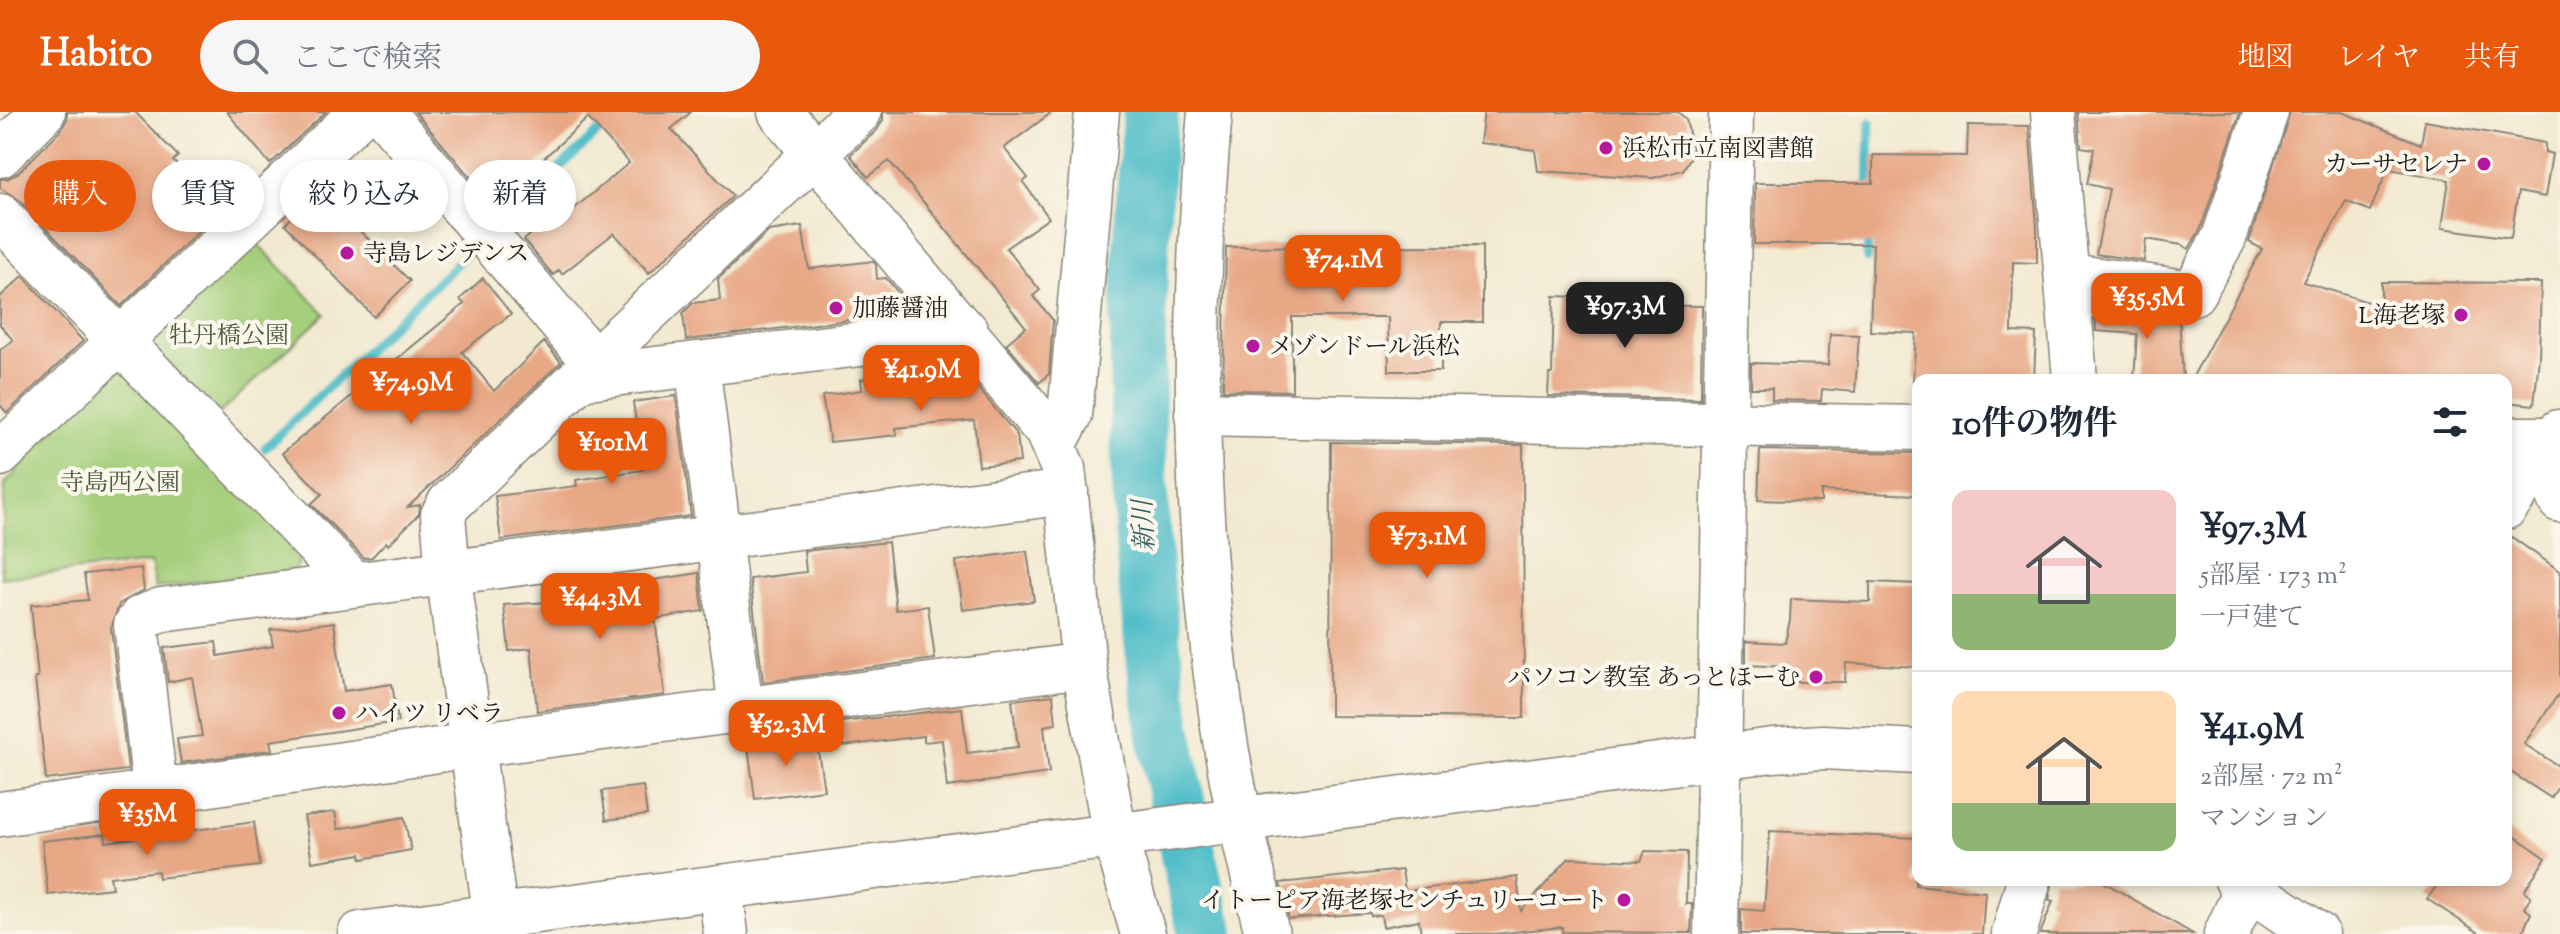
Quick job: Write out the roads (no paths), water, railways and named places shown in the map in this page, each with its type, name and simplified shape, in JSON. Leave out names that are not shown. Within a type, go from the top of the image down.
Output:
[{"type":"street","points":[[0,155],[43,112]]},
{"type":"street","points":[[0,454],[362,112]]},
{"type":"street","points":[[382,112],[484,233],[587,370]]},
{"type":"street","points":[[780,112],[966,331],[1047,431],[1054,445],[1063,468],[1084,665],[1128,834],[1143,934]]},
{"type":"street","points":[[496,925],[443,515],[449,504],[587,370],[859,112]]},
{"type":"street","points":[[1054,445],[1070,415],[1097,112]]},
{"type":"street","points":[[1210,112],[1198,282],[1197,414],[1202,549],[1233,820],[1267,934]]},
{"type":"street","points":[[1716,934],[1731,112]]},
{"type":"street","points":[[2053,112],[2075,374]]},
{"type":"street","points":[[2067,278],[2193,293],[2224,238],[2266,112]]},
{"type":"street","points":[[0,216],[354,584]]},
{"type":"street","points":[[587,370],[697,364],[966,331]]},
{"type":"street","points":[[697,364],[741,709]]},
{"type":"street","points":[[1197,414],[1912,428]]},
{"type":"street","points":[[2560,423],[2556,491],[2560,500]]},
{"type":"street","points":[[2512,439],[2559,439]]},
{"type":"street","points":[[2512,498],[2559,439]]},
{"type":"street","points":[[164,788],[154,780],[136,625],[141,618],[161,610],[1066,492]]},
{"type":"street","points":[[0,814],[472,745],[1084,665]]},
{"type":"street","points":[[360,934],[496,925],[720,887],[1718,757],[1823,747],[1912,752]]},
{"type":"street","points":[[2014,934],[2027,886]]},
{"type":"street","points":[[2226,934],[2244,886]]},
{"type":"street","points":[[2251,886],[2317,934]]},
{"type":"street","points":[[720,887],[726,934]]},
{"type":"waterway","points":[[568,160],[619,112]]},
{"type":"waterway","name":"新川","points":[[1151,112],[1139,293],[1139,474],[1145,565],[1167,745],[1207,934]]},
{"type":"waterway","points":[[1868,192],[1870,122]]},
{"type":"waterway","points":[[1867,259],[1868,234]]},
{"type":"waterway","points":[[265,448],[475,246]]},
{"type":"place","name":"浜松市立南図書館","points":[[1606,148]]},
{"type":"place","name":"カーサセレナ","points":[[2484,164]]},
{"type":"place","name":"寺島レジデンス","points":[[347,253]]},
{"type":"place","name":"加藤醤油","points":[[836,308]]},
{"type":"place","name":"L海老塚","points":[[2461,315]]},
{"type":"place","name":"メゾンドール浜松","points":[[1253,346]]},
{"type":"place","name":"パソコン教室 あっとほーむ","points":[[1816,677]]},
{"type":"place","name":"ハイツ リベラ","points":[[339,713]]},
{"type":"place","name":"イトーピア海老塚センチュリーコート","points":[[1624,900]]},
{"type":"park label","name":"牡丹橋公園","points":[[229,335]]},
{"type":"park label","name":"寺島西公園","points":[[120,482]]}]
